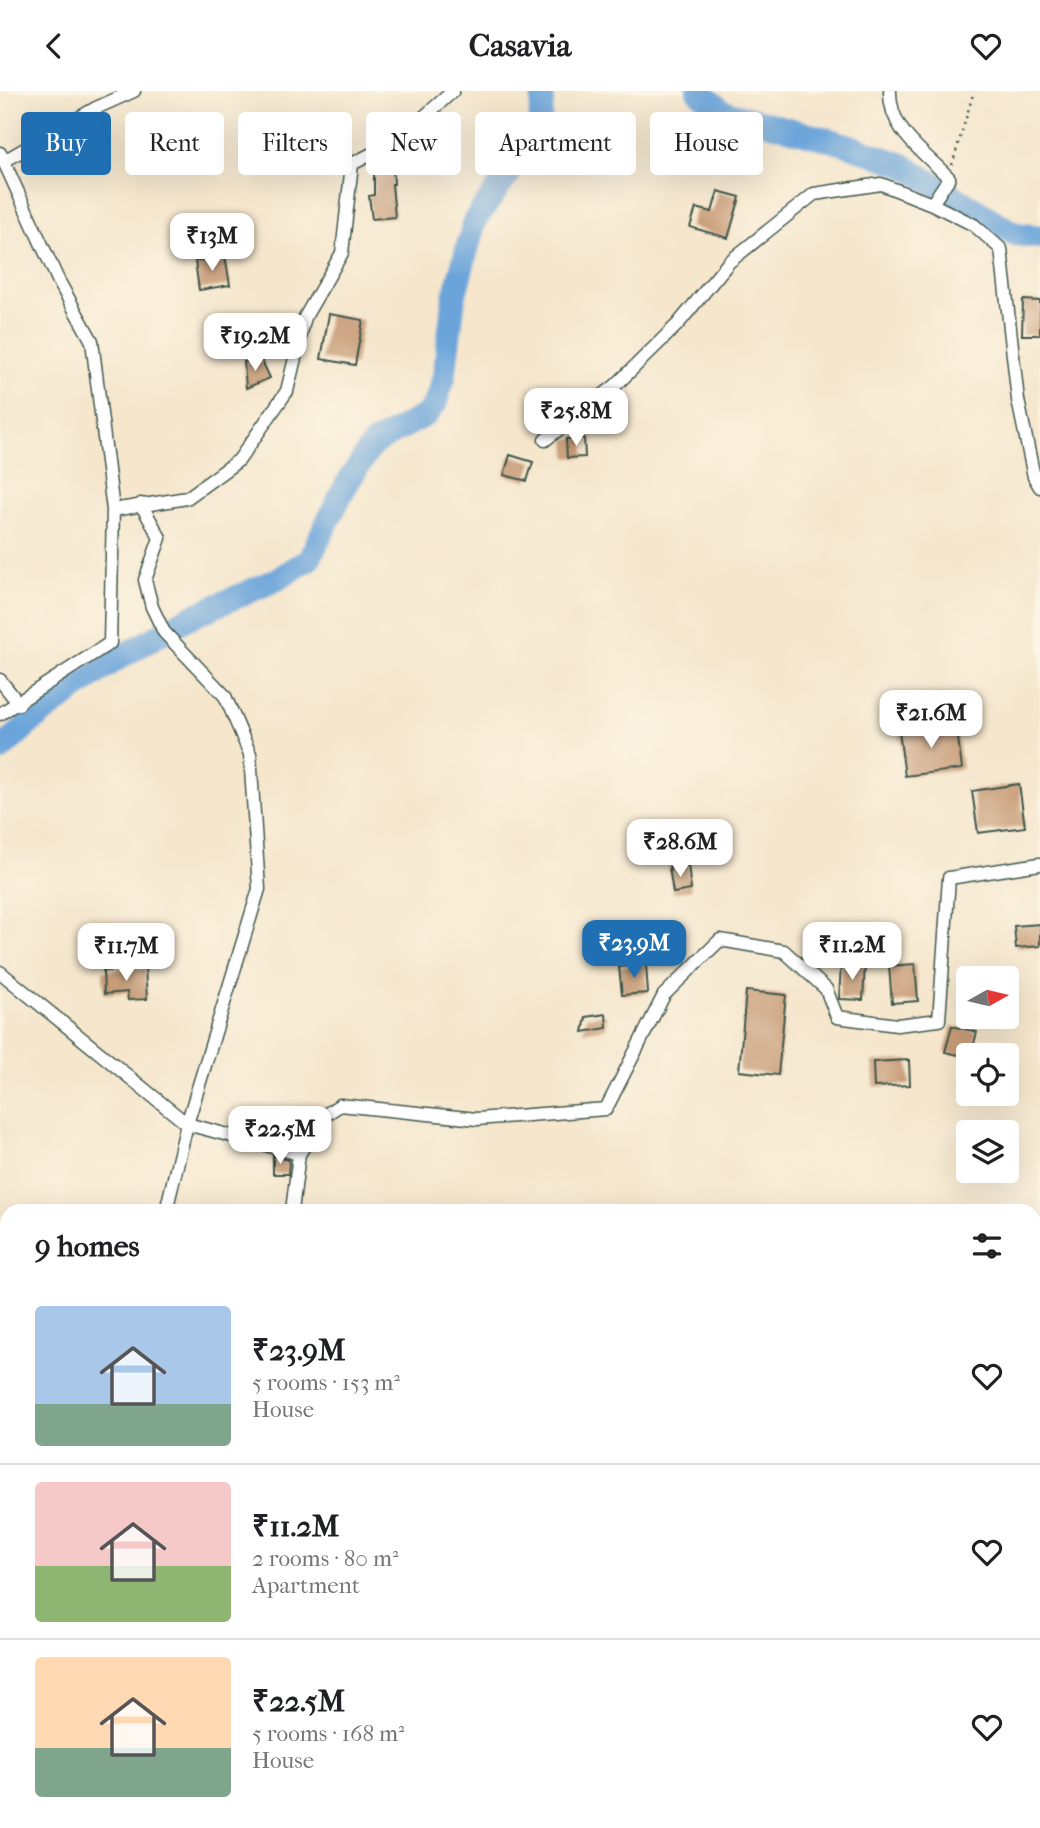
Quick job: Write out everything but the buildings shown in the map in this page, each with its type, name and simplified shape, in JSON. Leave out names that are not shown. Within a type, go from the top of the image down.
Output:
[{"type":"street","points":[[0,714],[110,643],[113,510],[92,341],[58,279],[2,157],[134,91]]},
{"type":"street","points":[[113,510],[187,498],[239,460],[287,391],[305,317],[342,253],[352,164],[397,141],[453,91]]},
{"type":"street","points":[[890,91],[890,101],[904,136],[949,178],[932,204]]},
{"type":"street","points":[[545,440],[624,377],[678,324],[729,262],[814,194],[881,184],[932,204],[974,225],[1001,249],[1018,400],[1034,477],[1040,487]]},
{"type":"street","points":[[141,504],[160,538],[145,580],[152,607],[164,632],[225,696],[250,754],[260,889],[187,1124],[168,1204]]},
{"type":"street","points":[[0,680],[19,704]]},
{"type":"street","points":[[293,1204],[299,1154],[325,1115],[340,1105],[477,1119],[606,1109],[664,995],[720,940],[784,951],[826,989],[837,1017],[897,1025],[939,1020],[949,878],[1040,864]]},
{"type":"street","points":[[0,972],[187,1124],[299,1154]]},
{"type":"path","points":[[949,178],[974,91]]},
{"type":"waterway","points":[[0,750],[32,721],[111,663],[188,618],[278,579],[309,559],[346,485],[373,444],[427,414],[435,404],[444,377],[454,297],[475,220],[539,132],[543,91]]},
{"type":"waterway","points":[[698,91],[722,111],[848,145],[903,165],[1015,234],[1040,237]]}]
